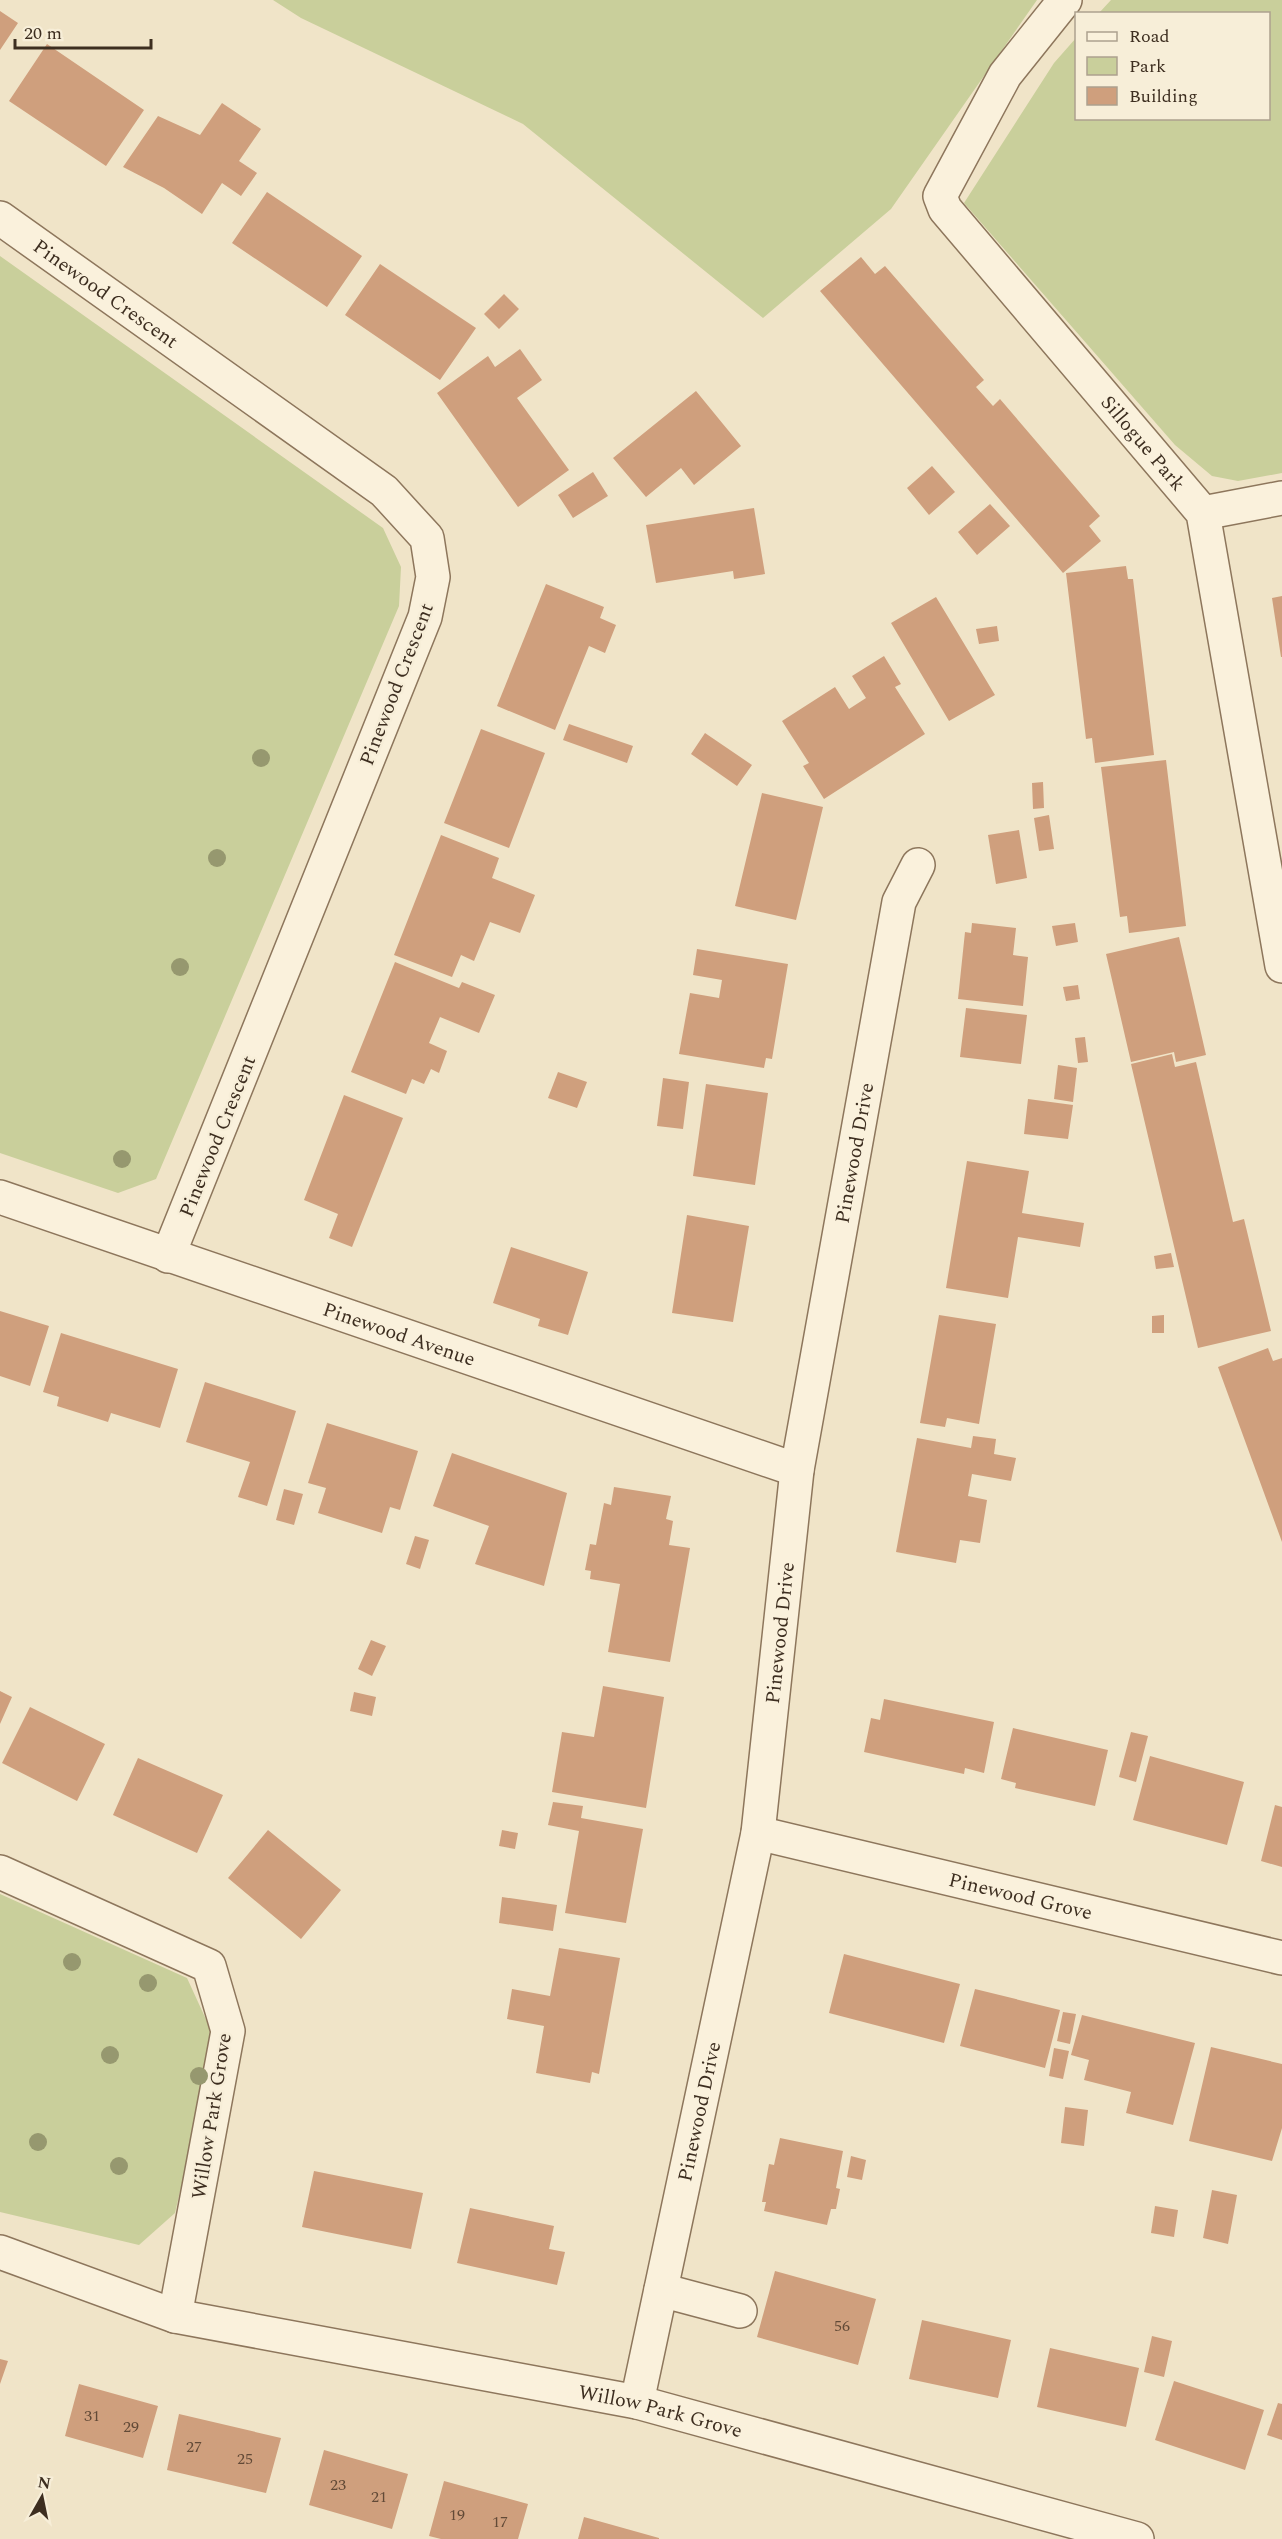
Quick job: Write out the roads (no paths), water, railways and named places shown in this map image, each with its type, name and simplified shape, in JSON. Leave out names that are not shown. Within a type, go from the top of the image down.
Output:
[{"type":"street","name":"Sillogue Park","points":[[1065,0],[1005,75],[940,196],[945,209],[1203,513]]},
{"type":"street","name":"Pinewood Crescent","points":[[0,219],[384,491],[427,538],[433,577],[425,617],[168,1256]]},
{"type":"street","points":[[1281,951],[1203,513],[1282,498]]},
{"type":"street","name":"Pinewood Drive","points":[[637,2402],[758,1833],[796,1470],[899,902],[918,865]]},
{"type":"street","name":"Pinewood Avenue","points":[[0,1197],[796,1470]]},
{"type":"street","name":"Pinewood Grove","points":[[758,1833],[1282,1958]]},
{"type":"street","name":"Willow Park Grove","points":[[0,1872],[209,1966],[228,2031],[176,2316]]},
{"type":"street","name":"Willow Park Grove","points":[[0,2252],[176,2316],[637,2402],[1137,2539]]},
{"type":"street","points":[[661,2290],[740,2311]]}]
